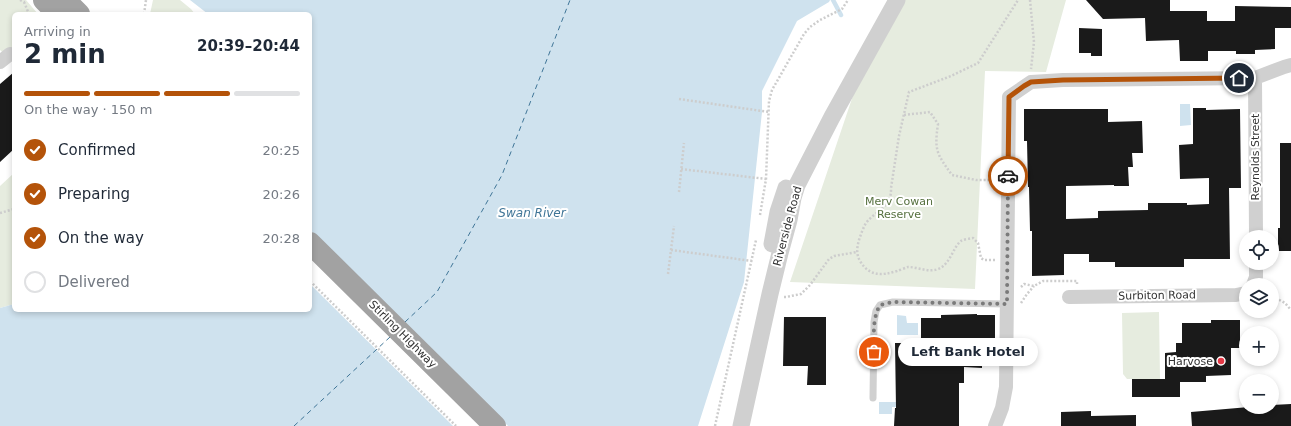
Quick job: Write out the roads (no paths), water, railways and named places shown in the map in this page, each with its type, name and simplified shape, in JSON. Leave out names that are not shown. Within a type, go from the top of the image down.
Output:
[{"type":"highway","points":[[65,0],[77,12]]},
{"type":"highway","points":[[32,1],[54,12]]},
{"type":"highway","name":"Stirling Highway","points":[[312,245],[496,426]]},
{"type":"highway","name":"Stirling Highway","points":[[312,263],[475,426]]},
{"type":"street","name":"Riverside Road","points":[[734,426],[762,298],[778,212],[786,188],[876,23],[884,0]]},
{"type":"street","name":"Riverside Road","points":[[741,426],[770,294],[797,185],[832,117],[897,0]]},
{"type":"street","points":[[994,426],[1002,408],[1006,387],[1009,97],[1031,82],[1063,80],[1255,78],[1291,65]]},
{"type":"street","name":"Reynolds Street","points":[[1255,78],[1256,230]]},
{"type":"street","name":"Surbiton Road","points":[[1073,296],[1239,294]]},
{"type":"lane","points":[[872,398],[874,322],[876,311],[880,305],[893,302],[1007,304]]},
{"type":"water","name":"Swan River","points":[[190,0],[830,0],[797,21],[762,91],[762,112],[744,282],[698,426],[0,426],[0,308],[12,305],[12,312],[312,312],[312,12],[205,12]]},
{"type":"water","points":[[1180,104],[1190,104],[1191,125],[1180,126]]},
{"type":"water","points":[[897,315],[906,316],[907,323],[918,323],[918,335],[897,335]]},
{"type":"water","points":[[879,402],[899,402],[899,407],[892,407],[892,414],[879,414]]},
{"type":"waterway","points":[[833,0],[841,15]]},
{"type":"place","name":"Left Bank Hotel","points":[[874,352]]},
{"type":"place","name":"Harvose","points":[[1221,361]]},
{"type":"park label","name":"Merv Cowan Reserve","points":[[899,207]]}]
